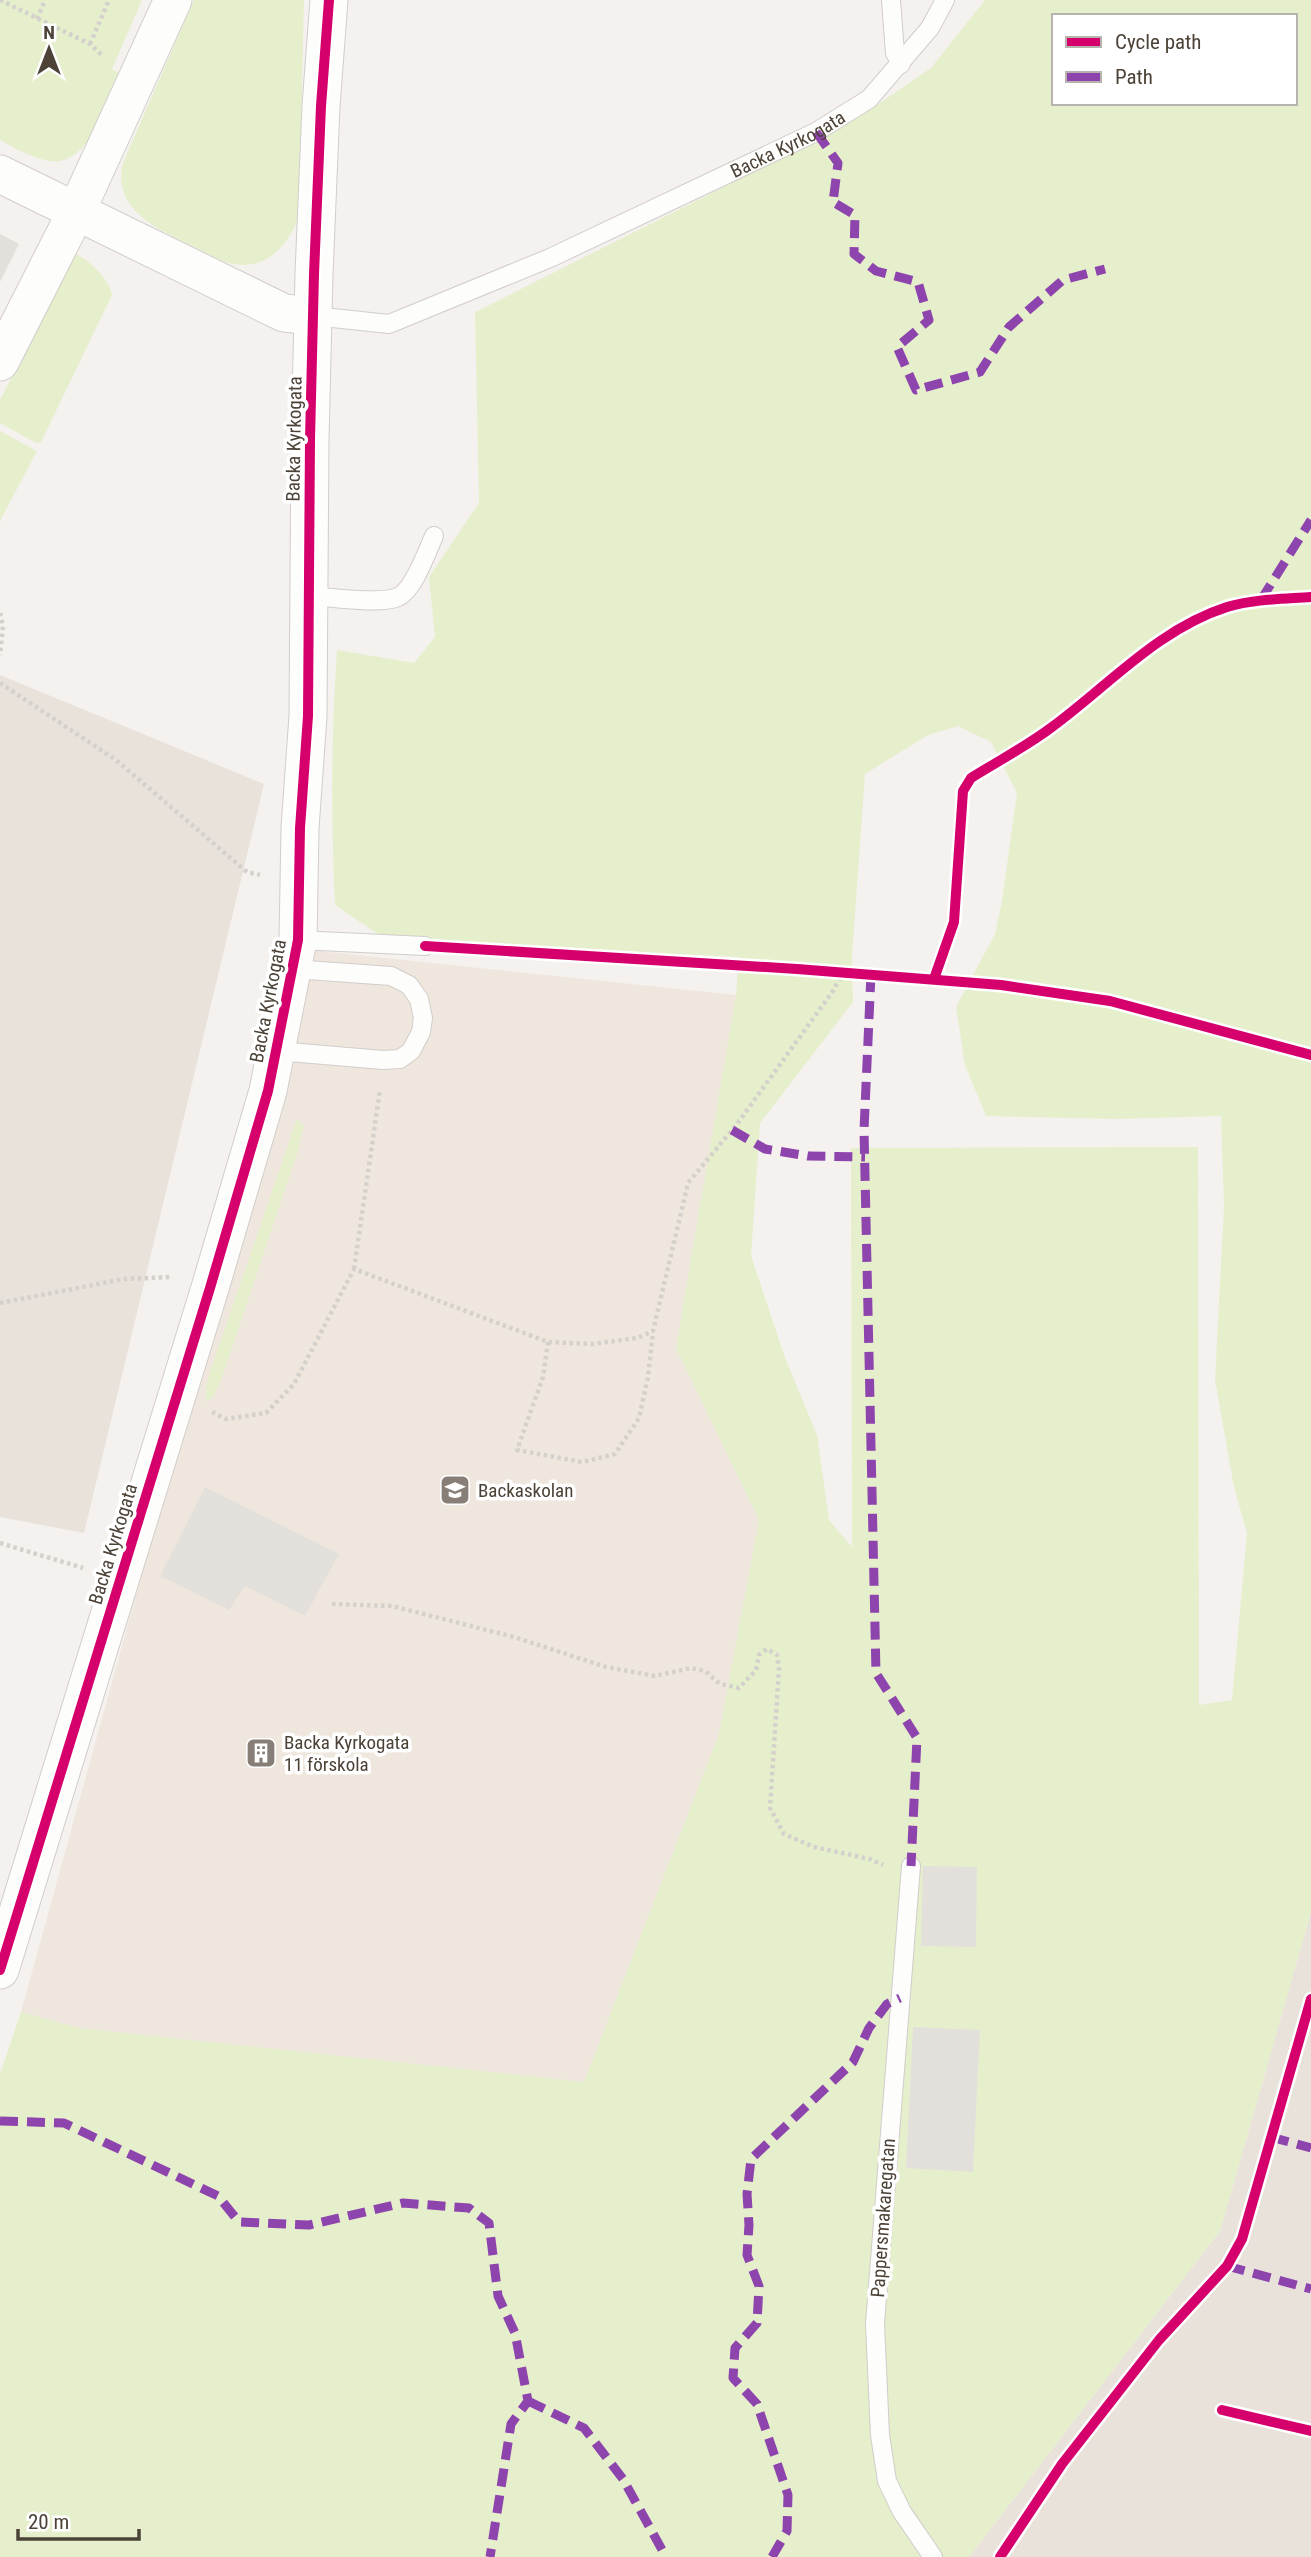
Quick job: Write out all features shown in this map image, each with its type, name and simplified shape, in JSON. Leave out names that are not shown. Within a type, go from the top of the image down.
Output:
[{"type":"street","points":[[0,362],[76,212],[173,0]]},
{"type":"street","name":"Backa Kyrkogata","points":[[0,1969],[121,1581],[268,1091],[296,954],[301,884],[300,828],[308,716],[314,274],[321,106],[329,0]]},
{"type":"street","name":"Backa Kyrkogata","points":[[0,174],[284,313],[314,316]]},
{"type":"lane","points":[[891,0],[895,53],[901,65]]},
{"type":"lane","name":"Backa Kyrkogata","points":[[314,316],[389,324],[550,258],[816,132],[869,99],[901,65],[930,27],[946,0]]},
{"type":"lane","points":[[310,596],[381,600],[400,597],[412,583],[434,536]]},
{"type":"lane","points":[[296,954],[425,946]]},
{"type":"lane","points":[[277,1051],[383,1060],[400,1059],[411,1051],[421,1032],[423,1018],[419,999],[409,985],[391,976],[296,954]]},
{"type":"lane","name":"Pappersmakaregatan","points":[[910,1872],[875,2323],[880,2435],[887,2482],[902,2512],[933,2557]]},
{"type":"path","points":[[37,19],[45,0]]},
{"type":"path","points":[[90,44],[109,0]]},
{"type":"path","points":[[0,1],[90,44],[135,85]]},
{"type":"path","points":[[0,613],[3,626],[0,655]]},
{"type":"path","points":[[0,683],[116,760],[247,872],[301,884]]},
{"type":"path","points":[[548,1342],[543,1377],[517,1450],[582,1462],[615,1454],[639,1418],[648,1377],[653,1331],[688,1183],[737,1124],[833,991],[843,972]]},
{"type":"path","points":[[176,1394],[226,1419],[266,1413],[294,1384],[354,1269],[379,1106],[383,1060]]},
{"type":"path","points":[[354,1269],[548,1342],[593,1344],[637,1338],[653,1331]]},
{"type":"path","points":[[0,1303],[124,1279],[167,1276],[210,1289]]},
{"type":"path","points":[[0,1543],[121,1581]]},
{"type":"path","points":[[332,1604],[392,1606],[514,1637],[606,1667],[655,1676],[691,1668],[705,1671],[720,1684],[739,1688],[756,1670],[759,1655],[767,1649],[777,1656],[779,1669],[770,1808],[784,1833],[814,1847],[870,1859],[910,1872]]},
{"type":"shaded area","points":[[0,234],[19,244],[0,282]]},
{"type":"shaded area","points":[[0,675],[264,784],[84,1533],[0,1517]]},
{"type":"shaded area","name":"Backaskolan","points":[[310,950],[736,995],[676,1348],[759,1520],[719,1734],[584,2082],[79,2028],[21,2012]]},
{"type":"shaded area","points":[[205,1487],[339,1554],[305,1616],[245,1586],[229,1610],[160,1576]]},
{"type":"shaded area","points":[[923,1866],[977,1867],[976,1947],[921,1946]]},
{"type":"shaded area","points":[[1311,1912],[1311,2557],[969,2557],[1220,2231]]},
{"type":"shaded area","points":[[913,2027],[980,2030],[973,2172],[906,2168]]},
{"type":"green space","points":[[0,0],[142,0],[112,69],[121,74],[103,115],[86,143],[76,154],[64,160],[37,158],[0,140]]},
{"type":"green space","points":[[194,0],[304,0],[299,216],[281,247],[262,261],[251,264],[226,262],[165,232],[140,215],[124,193],[121,179],[123,163]]},
{"type":"green space","points":[[985,0],[1311,0],[1311,1912],[1220,2231],[969,2557],[0,2557],[0,2074],[21,2012],[79,2028],[584,2082],[719,1734],[759,1520],[676,1348],[736,995],[739,957],[541,948],[378,934],[335,905],[332,778],[337,650],[414,663],[435,637],[429,577],[479,503],[475,312],[816,141],[864,114],[931,68]],"holes":[[[958,726],[991,742],[1017,793],[995,934],[956,1007],[965,1065],[986,1116],[1115,1119],[1221,1116],[1224,1206],[1215,1380],[1234,1487],[1247,1533],[1232,1700],[1199,1705],[1198,1147],[851,1148],[852,1547],[829,1520],[817,1435],[785,1358],[751,1256],[760,1123],[853,1002],[852,956],[865,774],[928,735]]]},
{"type":"green space","points":[[76,254],[87,261],[108,283],[112,295],[41,442],[36,443],[0,423],[0,400]]},
{"type":"green space","points":[[0,431],[37,451],[0,521]]},
{"type":"green space","points":[[297,1119],[304,1126],[297,1154],[221,1380],[213,1397],[206,1402],[210,1372]]},
{"type":"marked path","points":[[816,132],[838,163],[833,202],[855,215],[854,254],[876,271],[918,282],[929,320],[897,347],[916,390],[980,372],[1009,327],[1063,280],[1105,269]]},
{"type":"marked path","points":[[1261,600],[1311,520]]},
{"type":"marked path","points":[[871,974],[864,1130],[876,1673],[917,1738],[911,1866]]},
{"type":"marked path","points":[[732,1130],[765,1149],[808,1156],[865,1157]]},
{"type":"marked path","points":[[772,2557],[787,2531],[788,2495],[757,2404],[733,2378],[735,2348],[757,2323],[759,2286],[747,2255],[747,2194],[751,2159],[853,2062],[869,2028],[887,2004],[900,1998]]},
{"type":"marked path","points":[[0,2121],[64,2123],[218,2196],[239,2222],[309,2225],[403,2203],[469,2208],[489,2223],[498,2296],[515,2333],[528,2401],[511,2424],[490,2557]]},
{"type":"marked path","points":[[1271,2137],[1311,2148]]},
{"type":"marked path","points":[[1227,2266],[1311,2289]]},
{"type":"marked path","points":[[528,2401],[584,2428],[623,2479],[666,2557]]},
{"type":"cycle path","points":[[0,1970],[268,1091],[298,940],[300,828],[308,716],[314,274],[321,106],[329,0]]},
{"type":"cycle path","points":[[934,979],[954,922],[963,791],[971,778],[1042,734],[1178,629],[1237,604],[1311,597]]},
{"type":"cycle path","points":[[425,946],[797,969],[1001,985],[1110,1001],[1311,1055]]},
{"type":"cycle path","points":[[1000,2557],[1062,2464],[1159,2340],[1227,2266],[1242,2239],[1311,1999]]},
{"type":"cycle path","points":[[1222,2410],[1311,2431]]},
{"type":"place","name":"Backaskolan","points":[[455,1490]]},
{"type":"place","name":"Backa Kyrkogata 11 förskola","points":[[261,1753]]}]
